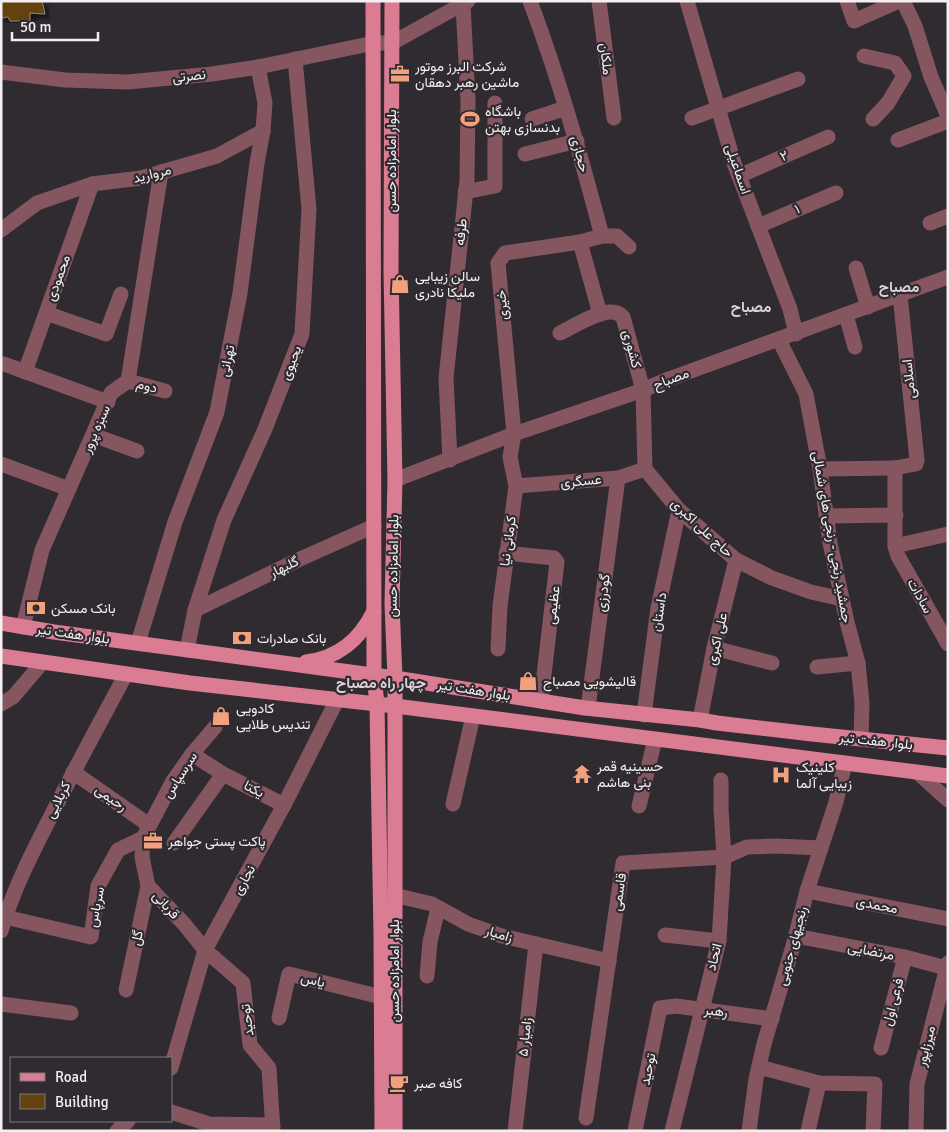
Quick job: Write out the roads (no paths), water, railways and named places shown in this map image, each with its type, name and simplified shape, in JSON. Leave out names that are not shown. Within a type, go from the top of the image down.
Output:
[{"type":"main road","name":"بلوار امامزاده حسن","points":[[373,1],[374,676],[377,704],[382,997],[395,1131]]},
{"type":"main road","name":"بلوار امامزاده حسن","points":[[382,1131],[388,1053],[394,895],[395,678],[392,604],[395,480],[391,271],[392,1]]},
{"type":"main road","points":[[292,664],[330,657],[342,650],[366,627],[374,610]]},
{"type":"main road","name":"بلوار هفت تیر","points":[[1,623],[395,678],[588,708],[948,748]]},
{"type":"main road","points":[[394,648],[404,667],[428,683]]},
{"type":"main road","name":"بلوار هفت تیر","points":[[1,656],[126,674],[948,776]]},
{"type":"main road","points":[[713,746],[723,741],[728,735],[726,730],[717,723]]},
{"type":"main road","points":[[764,753],[756,745],[754,739],[758,734],[768,729]]},
{"type":"street","name":"حجازی","points":[[530,1],[545,39],[577,141],[602,236]]},
{"type":"street","name":"ملکان","points":[[599,1],[614,118]]},
{"type":"street","name":"اسماعیلی","points":[[687,1],[739,176],[790,309],[796,334]]},
{"type":"street","points":[[846,1],[854,21],[899,1]]},
{"type":"street","points":[[904,1],[915,26],[928,68],[948,116]]},
{"type":"street","points":[[392,43],[466,3]]},
{"type":"street","name":"طرفه","points":[[450,460],[446,378],[465,192],[468,100],[466,3]]},
{"type":"street","name":"نصرتی","points":[[1,72],[65,80],[128,82],[212,74],[374,44],[392,43]]},
{"type":"street","points":[[864,56],[895,63],[904,76]]},
{"type":"street","name":"یحیوی","points":[[187,650],[195,610],[224,520],[265,429],[302,334],[309,209],[295,59]]},
{"type":"street","name":"تهرانی","points":[[138,643],[175,522],[217,412],[240,293],[256,164],[263,131],[265,103],[258,67]]},
{"type":"street","points":[[872,118],[888,103],[904,76],[928,68]]},
{"type":"street","points":[[692,118],[798,79]]},
{"type":"street","points":[[465,192],[494,186],[495,103]]},
{"type":"street","points":[[532,119],[566,108]]},
{"type":"street","points":[[898,140],[948,121]]},
{"type":"street","name":"مروارید","points":[[1,230],[37,203],[92,184],[141,178],[218,156],[263,131]]},
{"type":"street","name":"۲","points":[[739,176],[828,137]]},
{"type":"street","points":[[525,154],[577,141]]},
{"type":"street","points":[[128,381],[162,172]]},
{"type":"street","name":"محمودی","points":[[24,372],[92,184]]},
{"type":"street","name":"۱","points":[[758,226],[836,193]]},
{"type":"street","points":[[930,223],[948,216]]},
{"type":"street","points":[[602,236],[617,236],[628,247]]},
{"type":"street","name":"خیری","points":[[514,434],[498,263],[505,253],[580,242],[602,236]]},
{"type":"street","points":[[560,333],[600,314],[580,242]]},
{"type":"street","points":[[856,268],[868,307]]},
{"type":"street","name":"مصباح","points":[[395,480],[514,434],[643,390],[948,277]]},
{"type":"street","points":[[46,313],[106,334],[121,294]]},
{"type":"street","name":"اسلامی","points":[[896,468],[916,464],[917,460],[900,295]]},
{"type":"street","name":"کشوری","points":[[600,314],[612,311],[618,312],[623,317],[643,390]]},
{"type":"street","points":[[846,315],[855,347]]},
{"type":"street","name":"جمشید رنجی - رنجی های شمالی","points":[[780,340],[806,394],[820,469],[830,543],[858,663],[862,703],[861,739]]},
{"type":"street","points":[[4,364],[108,402]]},
{"type":"street","name":"دوم","points":[[128,381],[165,391]]},
{"type":"street","name":"سبزه پرور","points":[[23,626],[42,550],[111,393],[128,381]]},
{"type":"street","points":[[643,390],[645,469]]},
{"type":"street","name":"کرمانی نیا","points":[[498,649],[506,553],[516,486],[510,457],[514,434]]},
{"type":"street","points":[[93,435],[137,451]]},
{"type":"street","points":[[1,464],[69,489]]},
{"type":"street","points":[[820,469],[896,468],[895,546],[948,534]]},
{"type":"street","name":"عسگری","points":[[516,486],[618,478],[645,469]]},
{"type":"street","name":"حاج علی اکبری","points":[[645,469],[679,510],[736,560],[772,578],[811,592],[842,599]]},
{"type":"street","name":"گودرزی","points":[[588,708],[618,478]]},
{"type":"street","name":"داستان","points":[[644,715],[658,608],[679,510]]},
{"type":"street","points":[[826,516],[896,514]]},
{"type":"street","name":"گلبهار","points":[[195,610],[300,559],[374,526]]},
{"type":"street","name":"سادات","points":[[895,546],[902,564],[948,644]]},
{"type":"street","name":"عظیمی","points":[[506,553],[554,558],[557,562],[541,701]]},
{"type":"street","name":"علی اکبری","points":[[700,720],[714,648],[736,560]]},
{"type":"street","points":[[714,648],[772,664]]},
{"type":"street","points":[[1,704],[13,697],[42,663]]},
{"type":"street","points":[[817,667],[858,663]]},
{"type":"street","name":"کربلایی","points":[[3,924],[10,902],[37,842],[126,674]]},
{"type":"street","name":"نجاری","points":[[172,1065],[205,950],[284,805],[337,700]]},
{"type":"street","points":[[453,804],[473,716]]},
{"type":"street","name":"سرسپاس","points":[[146,831],[173,781],[192,754],[215,728]]},
{"type":"street","points":[[639,806],[655,739]]},
{"type":"street","name":"یکتا","points":[[192,754],[223,774],[284,805]]},
{"type":"street","name":"رنجیهای جنوبی","points":[[749,1131],[759,1067],[807,891],[836,802],[845,763]]},
{"type":"street","name":"رحیمی","points":[[73,772],[146,831]]},
{"type":"street","points":[[917,772],[948,800]]},
{"type":"street","points":[[174,843],[223,774]]},
{"type":"street","name":"اتحاد","points":[[672,1131],[719,941],[724,857],[721,780]]},
{"type":"street","name":"قربانی","points":[[146,831],[142,857],[148,886],[185,925],[205,950]]},
{"type":"street","name":"سرپاس","points":[[3,924],[91,937],[98,886],[118,850],[146,831]]},
{"type":"street","name":"قاسمی","points":[[586,1118],[623,863],[724,857],[746,847],[821,848]]},
{"type":"street","name":"گل","points":[[126,990],[148,886]]},
{"type":"street","name":"محمدی","points":[[807,891],[948,919]]},
{"type":"street","name":"زامیار","points":[[394,895],[432,904],[468,924],[502,936],[609,962]]},
{"type":"street","points":[[427,976],[430,942],[438,908]]},
{"type":"street","points":[[665,936],[719,941]]},
{"type":"street","name":"مرتضایی","points":[[796,936],[947,966]]},
{"type":"street","name":"زامیار ۵","points":[[515,1131],[536,944]]},
{"type":"street","name":"توحید","points":[[205,950],[243,983],[250,1045],[269,1068],[273,1128]]},
{"type":"street","name":"فرعی اول","points":[[880,1048],[905,957]]},
{"type":"street","name":"میرزاپور","points":[[916,1131],[917,1084],[947,966]]},
{"type":"street","name":"یاس","points":[[279,1018],[289,974],[382,997]]},
{"type":"street","points":[[1,1004],[71,1013]]},
{"type":"street","name":"رهبر","points":[[660,1008],[676,1006],[772,1019]]},
{"type":"street","name":"توحید","points":[[635,1131],[660,1008]]},
{"type":"street","points":[[759,1067],[819,1083],[875,1084],[872,1131]]},
{"type":"street","points":[[808,1131],[819,1083]]},
{"type":"street","points":[[172,1112],[208,1127],[273,1128]]},
{"type":"place","name":"شرکت البرز موتور ماشین رهبر دهقان","points":[[400,74]]},
{"type":"place","name":"باشگاه بدنسازی بهتن","points":[[470,119]]},
{"type":"place","name":"سالن زیبایی ملیکا نادری","points":[[400,284]]},
{"type":"place","name":"بانک مسکن","points":[[36,608]]},
{"type":"place","name":"بانک صادرات","points":[[242,638]]},
{"type":"place","name":"قالیشویی مصباح","points":[[528,681]]},
{"type":"place","name":"کادویی تندیس طلایی","points":[[221,716]]},
{"type":"place","name":"حسینیه قمر بنی هاشم","points":[[582,774]]},
{"type":"place","name":"کلینیک زیبایی آلما","points":[[781,775]]},
{"type":"place","name":"پاکت پستی جواهر","points":[[153,841]]},
{"type":"place","name":"کافه صبر","points":[[399,1083]]},
{"type":"district","name":"مصباح","points":[[899,287]]},
{"type":"district","name":"مصباح","points":[[751,307]]},
{"type":"district","name":"چهار راه مصباح","points":[[381,683]]}]
